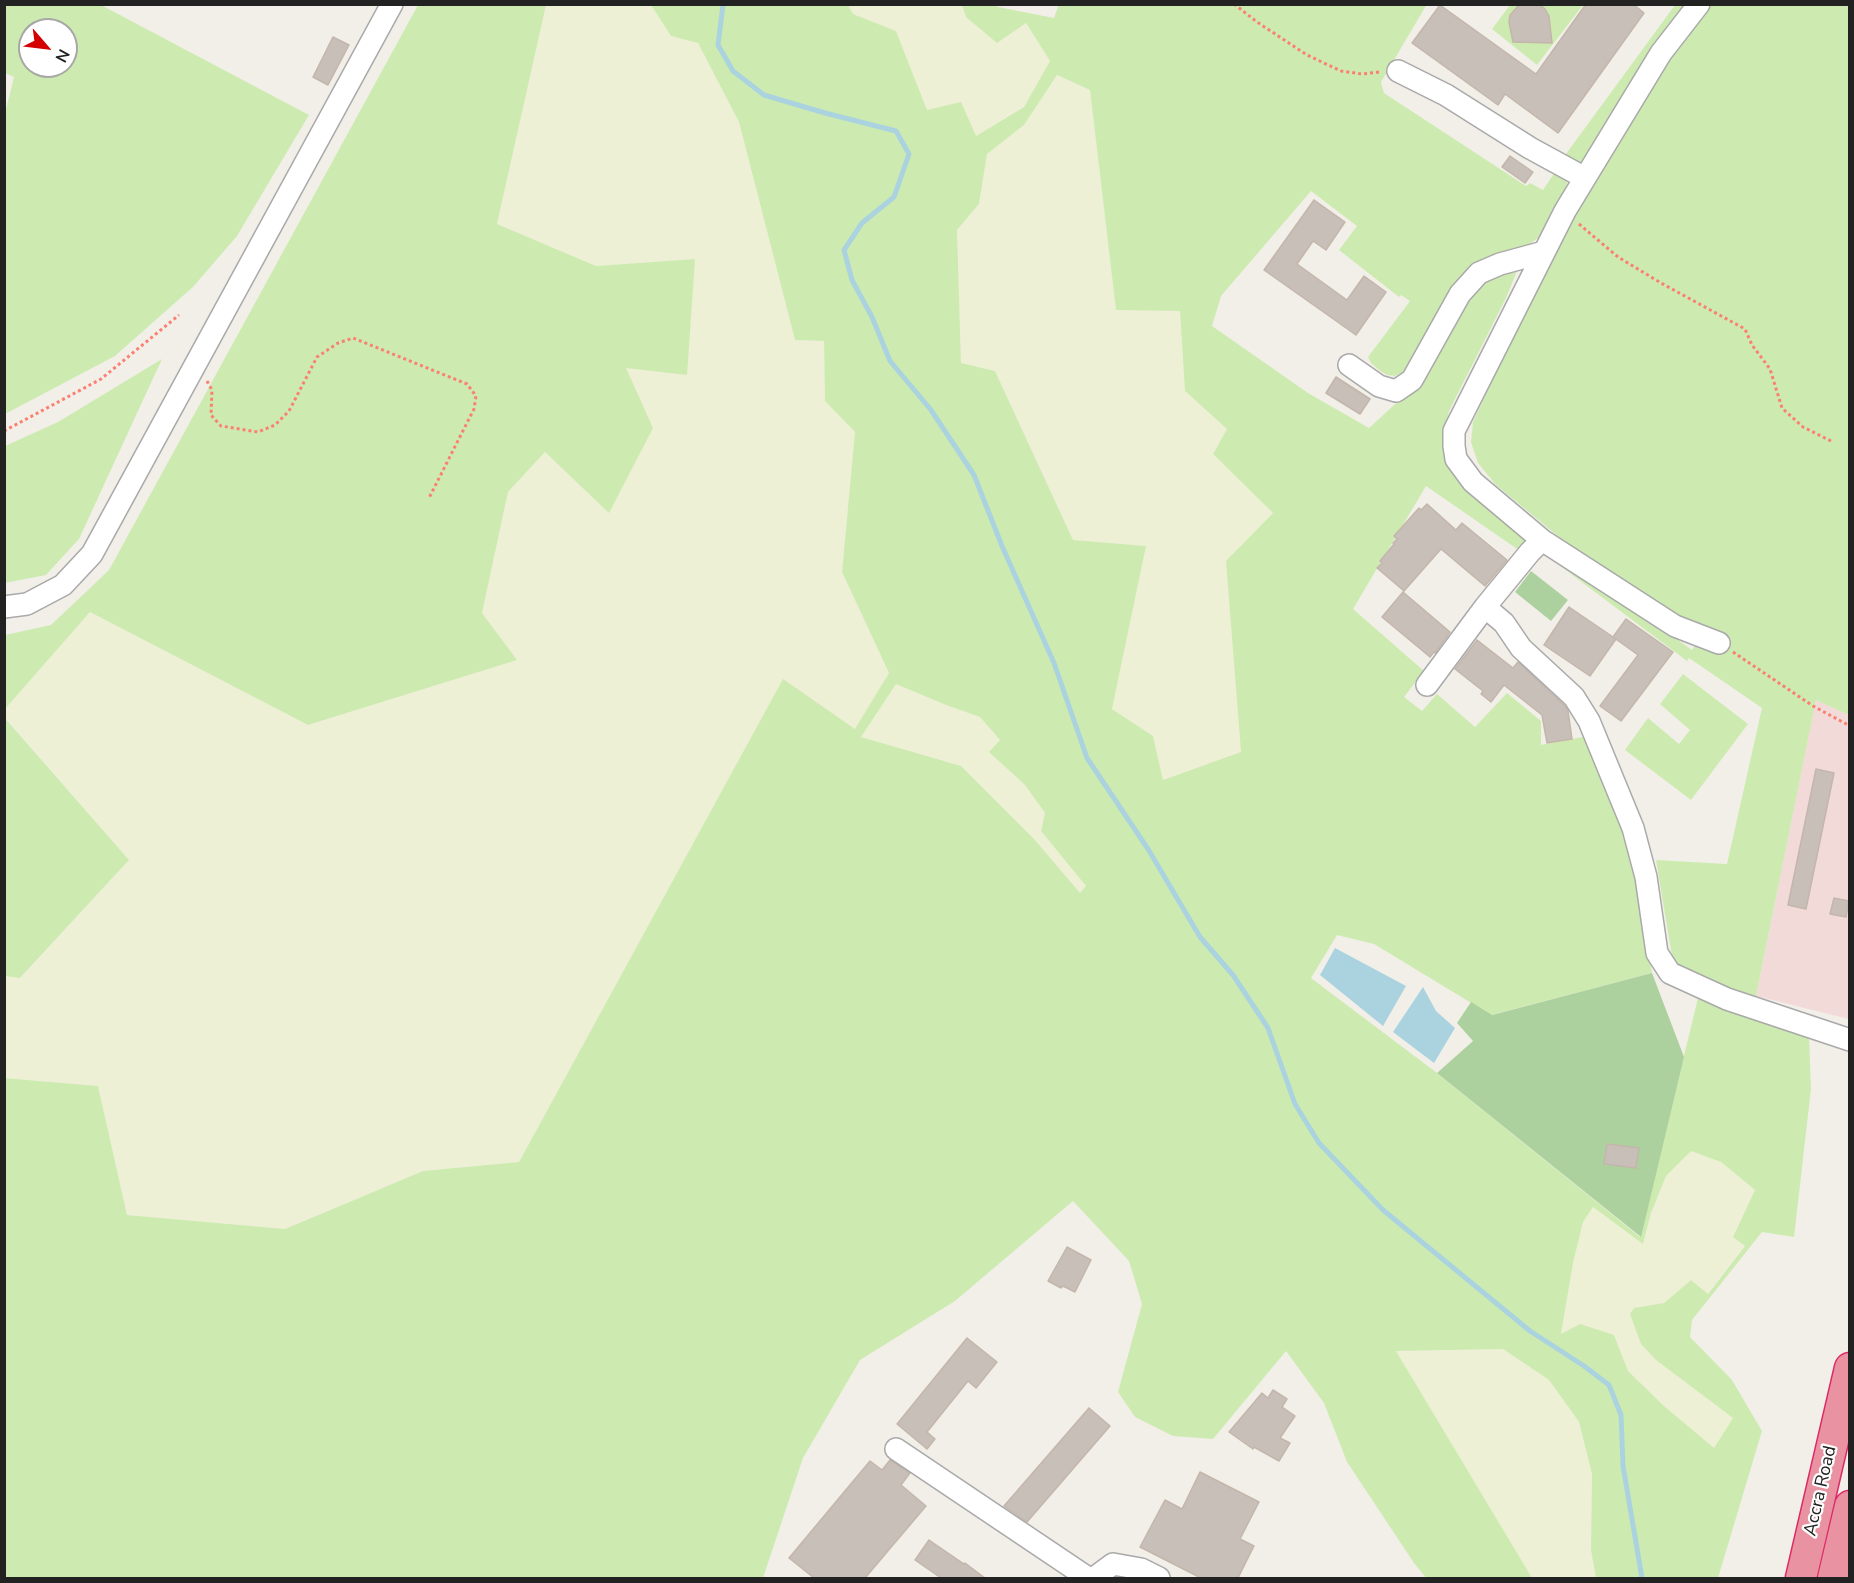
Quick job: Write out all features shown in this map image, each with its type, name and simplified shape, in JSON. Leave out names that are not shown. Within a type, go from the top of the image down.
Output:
[{"type":"highway","name":"Accra Road","points":[[1801,1578],[1850,1368]]},
{"type":"highway","name":"Accra Road","points":[[1833,1578],[1850,1506]]},
{"type":"street","points":[[4,607],[27,604],[63,585],[92,554],[392,4]]},
{"type":"street","points":[[1699,4],[1661,53],[1565,211],[1454,431],[1456,459],[1463,470],[1473,482],[1542,540],[1675,626],[1719,643]]},
{"type":"street","points":[[1398,71],[1446,95],[1530,148],[1585,178]]},
{"type":"street","points":[[1349,365],[1379,386],[1396,391],[1412,380],[1460,294],[1479,273],[1500,264],[1544,252]]},
{"type":"street","points":[[1427,684],[1485,608],[1542,540]]},
{"type":"street","points":[[1485,608],[1504,623],[1521,648],[1574,697],[1589,721],[1633,828],[1646,877],[1657,953],[1670,973],[1727,999],[1850,1040]]},
{"type":"street","points":[[896,1449],[1088,1578]]},
{"type":"street","points":[[1094,1578],[1113,1564],[1142,1569],[1160,1578]]},
{"type":"path","points":[[1234,4],[1307,55],[1341,71],[1362,74],[1398,71]]},
{"type":"path","points":[[1565,211],[1617,257],[1660,283],[1745,328],[1752,345],[1770,369],[1782,408],[1803,427],[1831,441]]},
{"type":"path","points":[[4,431],[101,379],[178,315]]},
{"type":"path","points":[[197,363],[212,390],[211,415],[221,426],[258,432],[275,425],[288,411],[317,357],[338,343],[353,338],[467,384],[476,396],[474,409],[429,498]]},
{"type":"path","points":[[1719,643],[1813,706],[1850,726]]},
{"type":"shaded area","points":[[1816,699],[1849,715],[1849,1019],[1756,996]]},
{"type":"green space","points":[[5,4],[101,5],[309,115],[237,236],[193,287],[115,356],[5,414],[4,117],[14,77],[5,73]]},
{"type":"green space","points":[[1059,4],[1427,4],[1381,82],[1384,93],[1526,186],[1530,183],[1543,190],[1555,172],[1563,176],[1567,182],[1567,190],[1553,217],[1538,238],[1518,252],[1492,261],[1415,363],[1395,376],[1387,375],[1379,370],[1368,357],[1410,301],[1401,295],[1399,297],[1339,250],[1357,226],[1311,191],[1221,296],[1212,326],[1308,393],[1369,428],[1417,384],[1468,294],[1486,277],[1517,271],[1506,298],[1449,411],[1443,438],[1447,450],[1533,538],[1520,551],[1426,486],[1353,609],[1424,671],[1404,697],[1422,711],[1437,694],[1475,727],[1507,693],[1541,721],[1541,745],[1588,736],[1630,844],[1652,973],[1491,1015],[1374,944],[1337,935],[1311,978],[1437,1073],[1640,1237],[1699,994],[1809,1035],[1811,1089],[1794,1237],[1762,1232],[1692,1320],[1690,1337],[1732,1380],[1762,1431],[1718,1578],[1596,1578],[1591,1550],[1592,1474],[1579,1422],[1549,1380],[1503,1349],[1396,1351],[1532,1578],[1426,1578],[1347,1462],[1324,1403],[1286,1351],[1213,1439],[1173,1436],[1135,1417],[1118,1392],[1142,1304],[1129,1261],[1073,1201],[955,1301],[860,1360],[803,1458],[763,1578],[5,1578],[4,1078],[98,1086],[127,1215],[285,1229],[423,1171],[519,1162],[783,679],[855,729],[889,673],[842,572],[855,432],[825,401],[824,341],[795,340],[739,122],[698,43],[671,36],[651,5],[848,5],[853,14],[896,31],[927,110],[961,102],[976,136],[1024,107],[1050,61],[1026,23],[997,43],[966,17],[962,5],[996,5],[1054,18]],"holes":[[[1057,75],[1090,90],[1116,310],[1180,311],[1185,391],[1227,429],[1213,454],[1273,513],[1226,561],[1241,752],[1163,780],[1153,736],[1112,709],[1146,546],[1073,540],[995,371],[961,363],[957,230],[979,204],[987,154],[1024,125]],[[896,684],[980,717],[1000,740],[989,752],[1025,785],[1045,813],[1041,831],[1086,886],[1080,893],[1035,840],[961,766],[861,737]],[[1691,1151],[1721,1162],[1755,1190],[1733,1237],[1745,1246],[1708,1294],[1691,1280],[1664,1303],[1634,1308],[1630,1314],[1641,1344],[1656,1360],[1733,1418],[1714,1448],[1664,1406],[1628,1371],[1614,1335],[1580,1324],[1561,1334],[1573,1263],[1583,1222],[1593,1207],[1643,1244],[1651,1213],[1666,1176]]]},
{"type":"green space","points":[[418,5],[546,5],[497,224],[596,266],[695,259],[687,375],[626,368],[653,428],[609,513],[545,452],[508,492],[482,613],[517,660],[308,725],[90,612],[5,709],[5,635],[51,625],[109,570]]},
{"type":"green space","points":[[546,5],[651,5],[671,36],[698,43],[739,122],[795,340],[824,341],[825,401],[855,432],[842,572],[889,673],[855,730],[783,680],[519,1162],[423,1171],[285,1229],[127,1215],[98,1086],[5,1078],[5,976],[21,978],[129,860],[5,717],[5,709],[90,612],[308,725],[516,660],[482,613],[508,492],[545,452],[609,513],[626,368],[695,259],[596,266],[497,224]]},
{"type":"green space","points":[[848,5],[962,5],[966,17],[1025,23],[1051,61],[1024,106],[976,136],[927,110],[896,31],[853,14]]},
{"type":"green space","points":[[1510,5],[1583,5],[1537,65],[1492,29]]},
{"type":"green space","points":[[1675,5],[1690,5],[1585,158],[1580,163],[1574,164],[1563,158]]},
{"type":"green space","points":[[1708,5],[1849,5],[1849,715],[1816,700],[1756,996],[1742,995],[1677,965],[1672,956],[1656,860],[1727,864],[1762,708],[1689,658],[1687,661],[1547,556],[1550,552],[1554,552],[1692,650],[1703,633],[1571,547],[1496,485],[1478,463],[1471,442],[1473,422],[1577,207],[1664,60]]},
{"type":"green space","points":[[1057,75],[1090,90],[1116,309],[1181,311],[1185,391],[1227,429],[1213,454],[1273,513],[1226,561],[1242,752],[1163,780],[1153,736],[1112,709],[1146,546],[1073,540],[995,371],[961,363],[957,230],[979,204],[987,154],[1024,125]]},
{"type":"green space","points":[[162,359],[79,539],[46,575],[5,583],[5,446],[58,422]]},
{"type":"green space","points":[[1531,571],[1568,600],[1551,621],[1515,592]]},
{"type":"green space","points":[[1683,674],[1748,724],[1691,800],[1625,750],[1648,718],[1679,744],[1690,730],[1660,704]]},
{"type":"green space","points":[[896,683],[980,717],[1000,741],[990,752],[1025,785],[1045,813],[1041,831],[1087,887],[1080,893],[1035,840],[961,766],[860,737]]},
{"type":"green space","points":[[4,717],[129,860],[20,978],[5,976]]},
{"type":"green space","points":[[1652,973],[1684,1057],[1641,1237],[1437,1073],[1473,1041],[1457,1023],[1471,1002],[1492,1015]]},
{"type":"green space","points":[[1691,1151],[1721,1162],[1755,1190],[1733,1236],[1745,1245],[1707,1294],[1691,1280],[1664,1303],[1651,1306],[1695,1389],[1733,1418],[1714,1449],[1628,1371],[1614,1335],[1561,1335],[1573,1263],[1583,1222],[1593,1207],[1643,1243],[1651,1213],[1666,1176]]},
{"type":"green space","points":[[1503,1349],[1549,1380],[1579,1422],[1592,1474],[1591,1550],[1596,1578],[1532,1578],[1396,1351]]},
{"type":"water","points":[[1335,948],[1406,986],[1383,1026],[1320,975]]},
{"type":"water","points":[[1423,987],[1436,1011],[1455,1028],[1434,1063],[1393,1032]]},
{"type":"building","points":[[1520,4],[1539,4],[1545,9],[1549,16],[1552,43],[1513,42],[1510,15]]},
{"type":"building","points":[[1586,4],[1633,4],[1644,13],[1558,133],[1505,94],[1498,105],[1412,43],[1440,5],[1536,74]]},
{"type":"building","points":[[333,37],[349,45],[328,85],[313,77]]},
{"type":"building","points":[[1510,156],[1533,172],[1525,183],[1502,167]]},
{"type":"building","points":[[1314,200],[1345,222],[1326,250],[1313,241],[1297,264],[1347,300],[1364,276],[1386,292],[1356,335],[1264,270]]},
{"type":"building","points":[[1336,377],[1370,399],[1360,414],[1326,393]]},
{"type":"building","points":[[1427,504],[1456,530],[1462,523],[1507,560],[1485,586],[1441,549],[1404,591],[1377,568],[1397,539],[1394,536],[1419,508],[1421,510]]},
{"type":"building","points":[[1403,592],[1450,632],[1430,657],[1382,617]]},
{"type":"building","points":[[1569,607],[1616,639],[1590,676],[1544,645]]},
{"type":"building","points":[[1626,619],[1673,652],[1621,721],[1600,706],[1638,655],[1613,637]]},
{"type":"building","points":[[1477,640],[1513,668],[1518,662],[1564,705],[1568,711],[1572,739],[1547,743],[1542,715],[1504,685],[1491,702],[1481,694],[1483,691],[1455,669]]},
{"type":"building","points":[[1816,769],[1834,773],[1806,909],[1788,905]]},
{"type":"building","points":[[1834,898],[1849,901],[1846,917],[1830,914]]},
{"type":"building","points":[[1607,1144],[1639,1148],[1636,1168],[1604,1164]]},
{"type":"building","points":[[1067,1247],[1091,1260],[1075,1292],[1048,1281]]},
{"type":"building","points":[[967,1338],[997,1362],[976,1388],[968,1381],[927,1432],[935,1439],[927,1449],[897,1424]]},
{"type":"building","points":[[1273,1390],[1287,1399],[1282,1407],[1295,1416],[1280,1438],[1290,1443],[1279,1461],[1254,1447],[1253,1449],[1229,1432],[1262,1393],[1268,1398]]},
{"type":"building","points":[[1089,1408],[1110,1426],[1027,1522],[1004,1506]]},
{"type":"building","points":[[890,1460],[910,1473],[901,1485],[926,1506],[865,1578],[814,1578],[789,1558],[870,1461],[882,1470]]},
{"type":"building","points":[[1200,1472],[1259,1502],[1240,1539],[1254,1546],[1238,1578],[1201,1578],[1140,1547],[1165,1500],[1182,1509]]},
{"type":"building","points":[[929,1540],[985,1578],[941,1578],[915,1560]]},
{"type":"waterway","points":[[723,5],[718,45],[733,71],[764,95],[896,131],[909,154],[894,197],[862,223],[844,250],[852,280],[872,317],[890,361],[931,410],[974,475],[1002,546],[1054,663],[1087,758],[1148,849],[1200,937],[1233,975],[1268,1028],[1295,1104],[1319,1143],[1383,1210],[1530,1331],[1609,1385],[1621,1415],[1623,1466],[1642,1578]]}]
